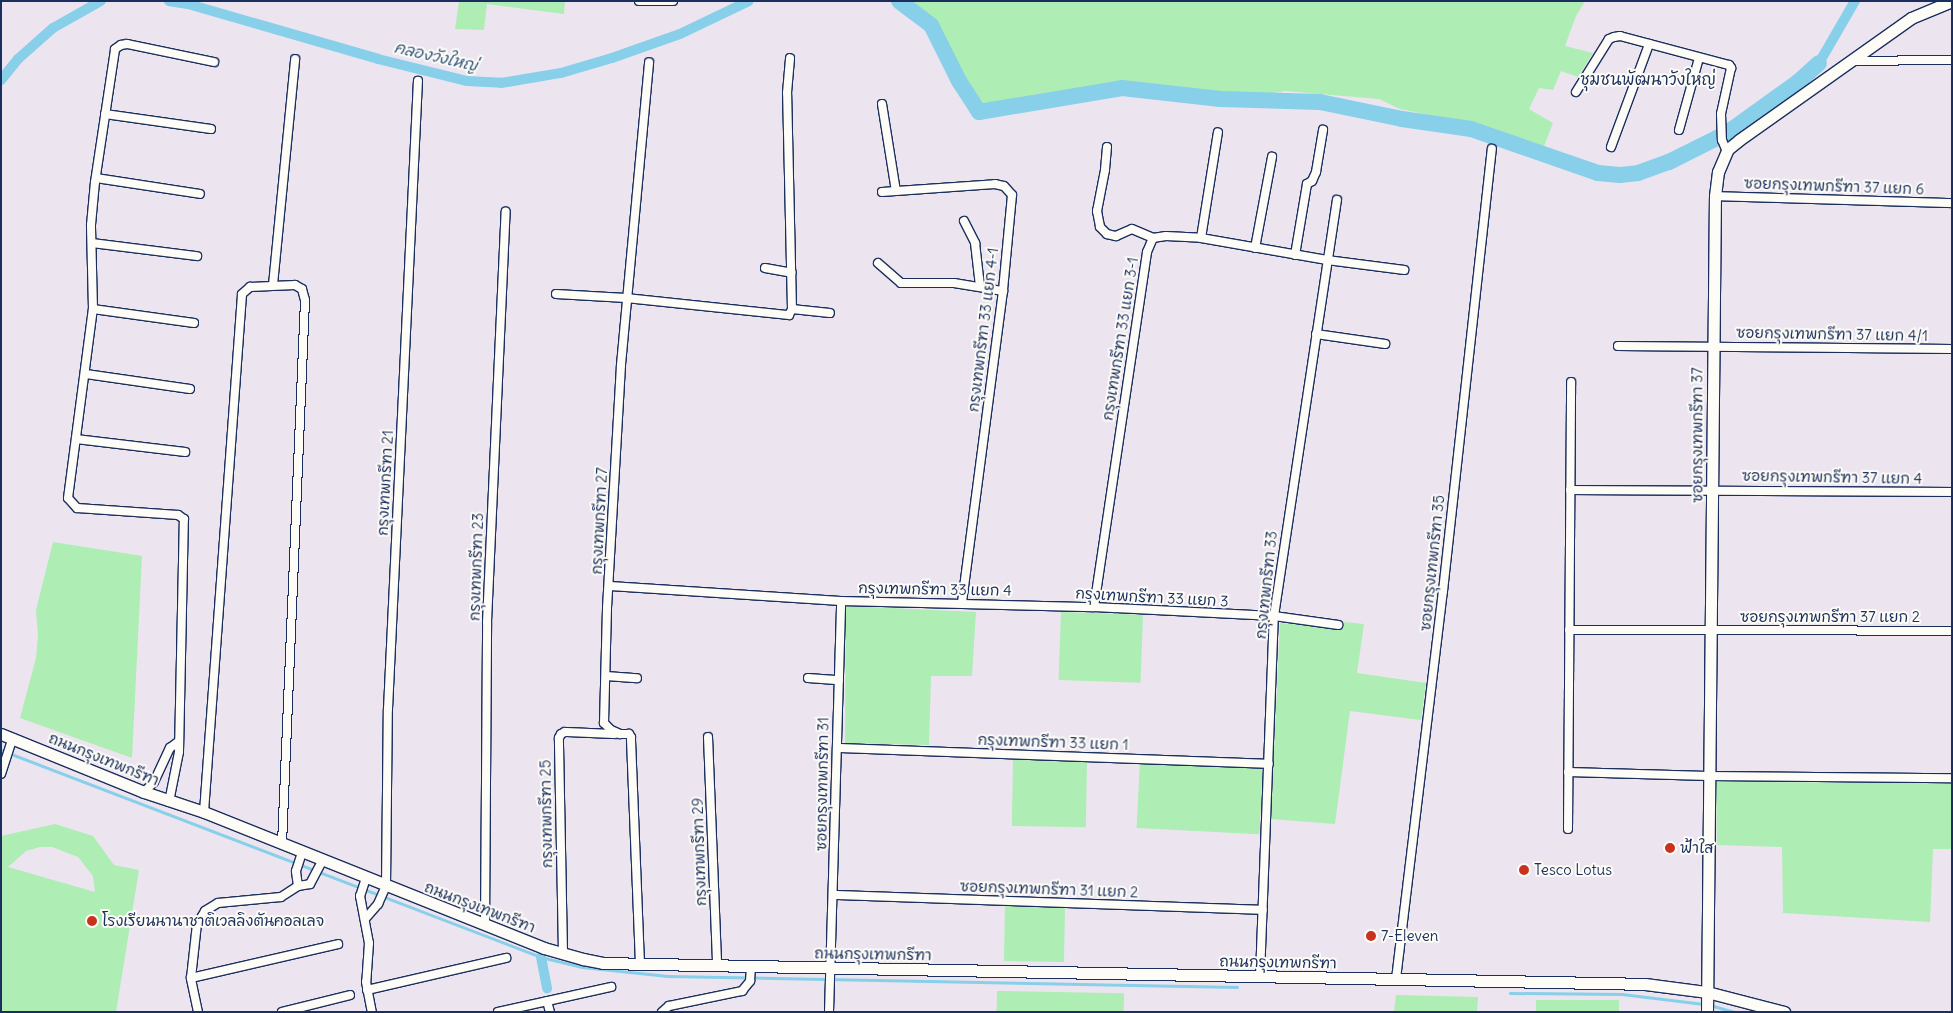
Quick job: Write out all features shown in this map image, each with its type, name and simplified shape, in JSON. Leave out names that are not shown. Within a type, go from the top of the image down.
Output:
[{"type":"main road","name":"ซอยกรุงเทพกรีฑา 37","points":[[1707,1001],[1714,196],[1718,172],[1727,152],[1739,140],[1911,18],[1952,1]]},
{"type":"main road","name":"ถนนกรุงเทพกรีฑา","points":[[1,734],[12,743],[169,802],[204,812],[282,844],[301,856],[384,890],[485,924],[562,953],[603,962],[717,966],[751,974],[830,971],[1260,976],[1645,984],[1707,1001],[1784,1012]]},
{"type":"street","points":[[639,1],[673,1]]},
{"type":"street","points":[[1576,92],[1609,39],[1620,36],[1729,66],[1731,68],[1721,114],[1722,140],[1727,152]]},
{"type":"street","points":[[1611,147],[1650,44]]},
{"type":"street","points":[[169,802],[179,752],[184,519],[178,515],[77,508],[73,506],[68,498],[86,374],[93,309],[91,225],[96,178],[115,52],[121,45],[214,62]]},
{"type":"street","points":[[556,294],[626,298],[789,315],[792,309],[787,93],[790,58]]},
{"type":"street","points":[[1679,130],[1699,58]]},
{"type":"street","points":[[273,285],[295,59]]},
{"type":"street","points":[[1848,61],[1952,60]]},
{"type":"street","name":"กรุงเทพกรีฑา 27","points":[[640,964],[631,737],[627,734],[620,734],[605,725],[610,586],[626,298],[649,62]]},
{"type":"street","name":"กรุงเทพกรีฑา 21","points":[[384,890],[388,702],[418,81]]},
{"type":"street","points":[[882,104],[896,191]]},
{"type":"street","points":[[105,114],[211,129]]},
{"type":"street","points":[[1295,255],[1307,184],[1312,181],[1316,172],[1323,130]]},
{"type":"street","points":[[1200,238],[1218,132]]},
{"type":"street","points":[[1107,147],[1106,170],[1097,212],[1100,227],[1107,234],[1116,236],[1132,229],[1153,238],[1166,236],[1200,238],[1295,255],[1404,270]]},
{"type":"street","name":"ซอยกรุงเทพกรีฑา 35","points":[[1396,979],[1443,591],[1492,149]]},
{"type":"street","points":[[1255,248],[1272,157]]},
{"type":"street","points":[[96,178],[200,194]]},
{"type":"street","name":"กรุงเทพกรีฑา 33 แยก 4-1","points":[[882,192],[995,184],[1004,186],[1009,190],[1012,205],[1003,291],[962,603]]},
{"type":"street","name":"ซอยกรุงเทพกรีฑา 37 แยก 6","points":[[1714,196],[1952,203]]},
{"type":"street","name":"กรุงเทพกรีฑา 33","points":[[1260,976],[1274,616],[1337,200]]},
{"type":"street","name":"กรุงเทพกรีฑา 23","points":[[485,924],[488,613],[506,210]]},
{"type":"street","points":[[964,221],[976,243],[980,286]]},
{"type":"street","name":"กรุงเทพกรีฑา 33 แยก 3-1","points":[[1094,607],[1147,252],[1153,238]]},
{"type":"street","points":[[92,243],[197,256]]},
{"type":"street","points":[[878,263],[901,283],[954,283],[1003,291]]},
{"type":"street","points":[[764,268],[792,273]]},
{"type":"street","points":[[204,812],[242,294],[247,288],[273,285],[299,287],[302,289],[305,300],[282,844]]},
{"type":"street","points":[[93,309],[194,323]]},
{"type":"street","points":[[792,309],[830,313]]},
{"type":"street","points":[[1316,334],[1385,344]]},
{"type":"street","name":"ซอยกรุงเทพกรีฑา 37 แยก 4/1","points":[[1618,346],[1952,349]]},
{"type":"street","points":[[86,374],[190,389]]},
{"type":"street","points":[[1568,829],[1571,382]]},
{"type":"street","points":[[76,439],[185,452]]},
{"type":"street","name":"ซอยกรุงเทพกรีฑา 37 แยก 4","points":[[1570,490],[1712,489],[1952,492]]},
{"type":"street","name":"กรุงเทพกรีฑา 33 แยก 4","points":[[610,586],[841,601],[1028,606]]},
{"type":"street","name":"ซอยกรุงเทพกรีฑา 31","points":[[829,1012],[834,895],[841,601]]},
{"type":"street","name":"กรุงเทพกรีฑา 33 แยก 3","points":[[1028,606],[1094,607],[1274,616],[1338,624]]},
{"type":"street","name":"ซอยกรุงเทพกรีฑา 37 แยก 2","points":[[1569,630],[1952,631]]},
{"type":"street","points":[[606,676],[637,678]]},
{"type":"street","points":[[808,678],[839,680]]},
{"type":"street","name":"กรุงเทพกรีฑา 25","points":[[562,953],[560,735],[565,732],[620,734]]},
{"type":"street","name":"กรุงเทพกรีฑา 29","points":[[708,737],[717,966]]},
{"type":"street","points":[[144,792],[154,782],[170,748],[178,742]]},
{"type":"street","points":[[1,774],[12,743]]},
{"type":"street","name":"กรุงเทพกรีฑา 33 แยก 1","points":[[837,748],[1269,764]]},
{"type":"street","points":[[1568,772],[1708,776],[1952,778]]},
{"type":"street","points":[[298,886],[296,871],[301,856]]},
{"type":"street","points":[[198,1012],[191,978],[197,924],[205,911],[218,903],[281,897],[298,886],[310,884],[321,864]]},
{"type":"street","points":[[364,881],[360,896],[369,944],[367,990],[372,1012]]},
{"type":"street","points":[[365,919],[378,904],[384,890]]},
{"type":"street","name":"ซอยกรุงเทพกรีฑา 31 แยก 2","points":[[834,895],[1263,910]]},
{"type":"street","points":[[191,978],[338,944]]},
{"type":"street","points":[[367,990],[506,958]]},
{"type":"street","points":[[662,1012],[669,1006],[735,993],[747,987],[751,974]]},
{"type":"street","points":[[498,1012],[611,987]]},
{"type":"street","points":[[282,1012],[350,995]]},
{"type":"street","points":[[546,1001],[550,1012]]},
{"type":"green space","points":[[459,1],[565,1],[564,14],[487,4],[484,30],[455,29]]},
{"type":"green space","points":[[911,1],[1585,1],[1576,16],[1565,46],[1593,53],[1578,77],[1561,71],[1553,90],[1539,88],[1529,109],[1553,123],[1544,146],[1439,117],[1400,109],[1379,99],[1285,91],[1258,96],[1111,83],[988,107],[980,106],[932,18]]},
{"type":"green space","points":[[53,542],[142,556],[132,758],[20,718],[36,658],[38,635],[36,610]]},
{"type":"green space","points":[[846,606],[976,612],[972,676],[931,676],[929,745],[845,743]]},
{"type":"green space","points":[[1061,612],[1143,615],[1141,683],[1059,680]]},
{"type":"green space","points":[[1344,622],[1364,624],[1357,673],[1426,683],[1421,720],[1350,711],[1335,824],[1271,819],[1280,623],[1343,629]]},
{"type":"green space","points":[[1013,760],[1087,761],[1086,827],[1012,826]]},
{"type":"green space","points":[[1140,762],[1263,768],[1259,834],[1137,828]]},
{"type":"green space","points":[[1716,782],[1952,783],[1952,849],[1933,849],[1930,922],[1783,913],[1782,847],[1717,845]]},
{"type":"green space","points":[[55,824],[93,836],[114,865],[139,870],[116,1012],[1,1012],[1,836]],"holes":[[[40,847],[52,847],[78,857],[93,876],[95,892],[8,867],[26,851]]]},
{"type":"green space","points":[[1005,905],[1065,906],[1064,962],[1004,961]]},
{"type":"green space","points":[[997,991],[1124,993],[1124,1012],[997,1012]]},
{"type":"green space","points":[[1396,995],[1478,997],[1477,1012],[1394,1012]]},
{"type":"green space","points":[[1536,1000],[1619,1000],[1619,1012],[1536,1012]]},
{"type":"waterway","name":"คลองวังใหญ่","points":[[1,80],[18,59],[53,28],[101,1]]},
{"type":"waterway","name":"คลองวังใหญ่","points":[[169,1],[188,4],[378,59],[467,81],[501,83],[561,73],[612,58],[680,34],[749,1]]},
{"type":"waterway","points":[[899,1],[931,25],[959,81],[979,112],[1122,88],[1220,99],[1320,102],[1402,119],[1471,129],[1598,173],[1620,175],[1638,173],[1669,162],[1727,133],[1798,82],[1819,63]]},
{"type":"waterway","points":[[1819,63],[1855,1]]},
{"type":"waterway","points":[[1,750],[541,957],[582,967],[668,976],[1237,987]]},
{"type":"waterway","points":[[541,957],[547,988]]},
{"type":"waterway","points":[[1510,993],[1622,994],[1705,1004]]},
{"type":"waterway","points":[[1710,1005],[1734,1012]]},
{"type":"place","name":"ฟ้าใส","points":[[1670,848]]},
{"type":"place","name":"Tesco Lotus","points":[[1524,870]]},
{"type":"place","name":"โรงเรียนนานาชาติเวลลิงตันคอลเลจ","points":[[92,921]]},
{"type":"place","name":"7-Eleven","points":[[1371,936]]},
{"type":"district","name":"ชุมชนพัฒนาวังใหญ่","points":[[1648,79]]}]
